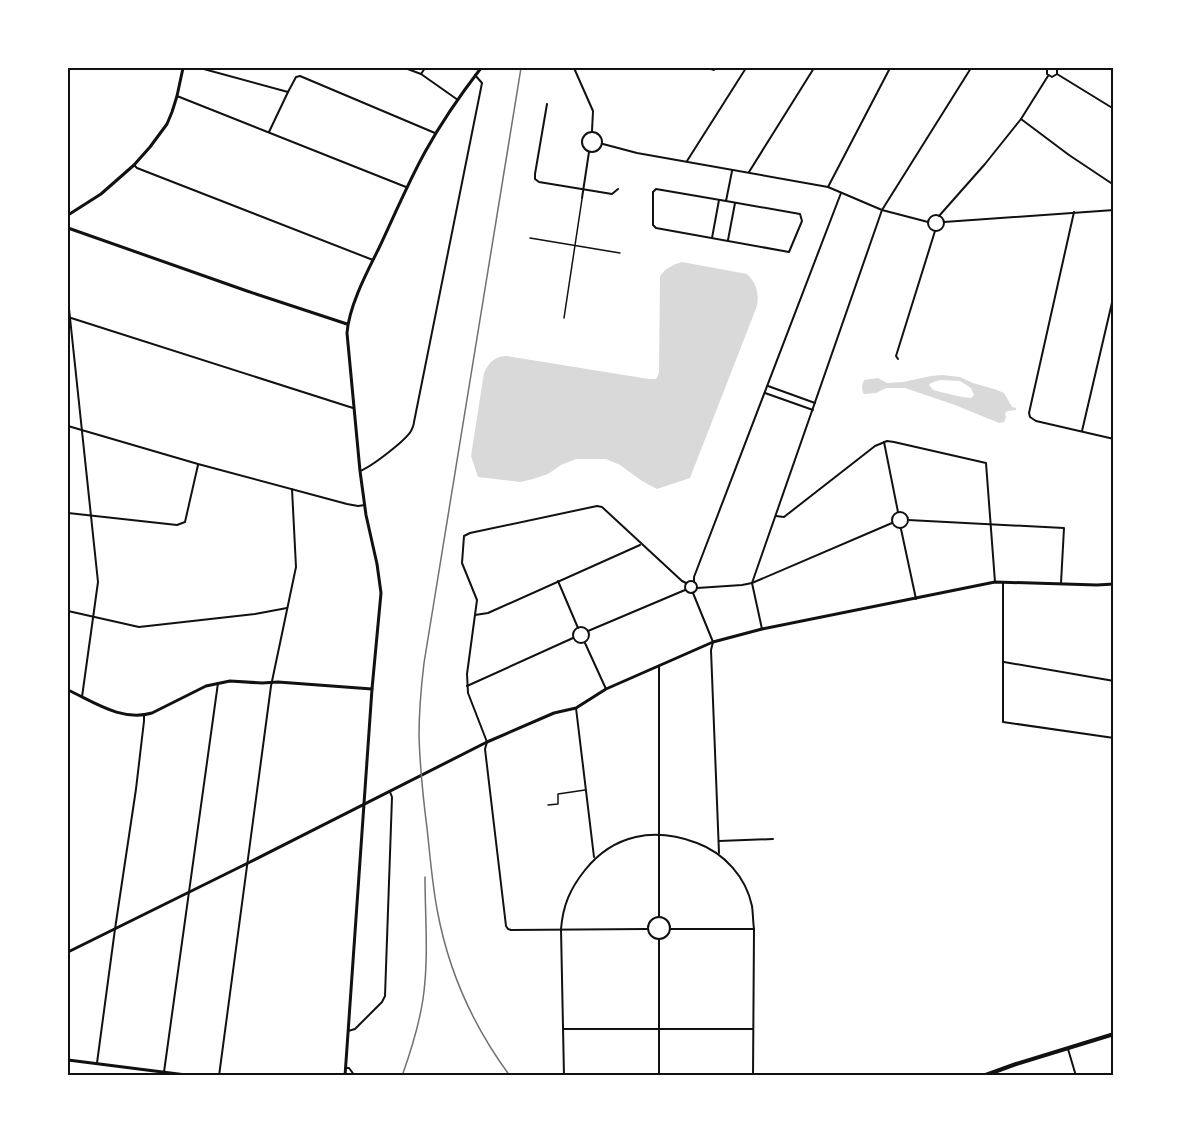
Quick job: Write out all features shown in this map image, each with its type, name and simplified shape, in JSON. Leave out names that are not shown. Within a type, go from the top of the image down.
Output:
[{"type":"main road","points":[[983,1076],[1113,1034]]},
{"type":"street","points":[[68,215],[101,194],[134,165],[150,147],[167,124],[177,96],[183,68]]},
{"type":"street","points":[[200,68],[288,92]]},
{"type":"street","points":[[405,68],[421,74],[458,100]]},
{"type":"street","points":[[421,74],[425,68]]},
{"type":"street","points":[[345,1076],[372,689],[381,593],[364,505],[347,324],[373,260],[408,187],[436,134],[481,68]]},
{"type":"street","points":[[574,68],[593,111],[592,131]]},
{"type":"street","points":[[708,68],[714,70]]},
{"type":"street","points":[[687,161],[746,68]]},
{"type":"street","points":[[749,172],[814,68]]},
{"type":"street","points":[[828,187],[890,68]]},
{"type":"street","points":[[762,629],[752,583],[882,210],[971,68]]},
{"type":"street","points":[[928,222],[933,216],[939,216],[986,164],[1022,119],[1048,76],[1047,68]]},
{"type":"street","points":[[1057,68],[1058,74],[1113,109]]},
{"type":"street","points":[[1048,76],[1058,74]]},
{"type":"street","points":[[360,471],[369,467],[412,430],[482,83],[475,75]]},
{"type":"street","points":[[269,132],[296,76],[300,76],[436,134]]},
{"type":"street","points":[[177,96],[408,187]]},
{"type":"street","points":[[547,104],[535,179],[539,182],[612,194],[618,189]]},
{"type":"street","points":[[1022,119],[1113,185]]},
{"type":"street","points":[[592,131],[600,135],[603,144],[596,152],[589,152],[583,146],[582,140],[587,133],[592,131]]},
{"type":"street","points":[[603,144],[637,153],[828,187],[882,210],[928,222]]},
{"type":"street","points":[[582,198],[589,152]]},
{"type":"street","points":[[134,165],[373,260]]},
{"type":"street","points":[[726,201],[732,171]]},
{"type":"street","points":[[656,189],[726,201],[800,214],[802,221],[789,252],[656,228],[653,225],[653,192],[656,189]]},
{"type":"street","points":[[697,588],[694,577],[841,193]]},
{"type":"street","points":[[712,238],[718,200]]},
{"type":"street","points":[[728,240],[735,203]]},
{"type":"street","points":[[944,222],[1113,210]]},
{"type":"street","points":[[1074,212],[1029,413],[1033,420],[1113,439]]},
{"type":"street","points":[[939,216],[944,222]]},
{"type":"street","points":[[928,222],[930,228],[935,231]]},
{"type":"street","points":[[935,231],[941,229],[944,222]]},
{"type":"street","points":[[68,228],[286,305],[347,324]]},
{"type":"street","points":[[898,359],[896,356],[935,231]]},
{"type":"street","points":[[1082,432],[1113,294]]},
{"type":"street","points":[[68,299],[68,317],[98,582],[82,697]]},
{"type":"street","points":[[68,317],[354,408]]},
{"type":"street","points":[[768,386],[815,403]]},
{"type":"street","points":[[765,393],[813,410]]},
{"type":"street","points":[[68,426],[347,504],[364,505]]},
{"type":"street","points":[[776,516],[784,517],[875,446],[884,442],[894,442],[986,463],[995,582]]},
{"type":"street","points":[[884,442],[898,512]]},
{"type":"street","points":[[68,513],[182,524],[185,522],[198,464]]},
{"type":"street","points":[[219,1076],[272,683],[296,567],[292,489]]},
{"type":"street","points":[[647,929],[511,930],[506,926],[485,749],[487,742],[466,686],[477,600],[462,563],[464,536],[597,506],[602,507],[682,581],[694,582]]},
{"type":"street","points":[[898,512],[904,513],[908,520],[906,527],[901,529],[894,527],[892,517],[898,512]]},
{"type":"street","points":[[908,520],[1064,528],[1061,583]]},
{"type":"street","points":[[693,593],[697,588],[752,583],[892,523]]},
{"type":"street","points":[[901,529],[915,599]]},
{"type":"street","points":[[475,615],[488,613],[642,544]]},
{"type":"street","points":[[558,581],[578,628]]},
{"type":"street","points":[[68,952],[487,742],[554,713],[576,708],[606,689],[713,642],[762,629],[995,582],[1113,584]]},
{"type":"street","points":[[1003,582],[1003,722],[1113,738]]},
{"type":"street","points":[[685,590],[686,583]]},
{"type":"street","points":[[588,631],[685,590],[693,593]]},
{"type":"street","points":[[693,593],[713,642],[711,650],[719,853]]},
{"type":"street","points":[[68,611],[139,627],[255,614],[287,608]]},
{"type":"street","points":[[466,686],[573,638],[578,628],[584,627],[588,631],[590,636],[585,643]]},
{"type":"street","points":[[573,638],[579,643],[585,643]]},
{"type":"street","points":[[585,643],[606,689]]},
{"type":"street","points":[[1003,662],[1113,681]]},
{"type":"street","points":[[659,667],[659,916]]},
{"type":"street","points":[[68,690],[118,713],[144,716],[206,686],[230,681],[372,689]]},
{"type":"street","points":[[164,1072],[218,683]]},
{"type":"street","points":[[576,708],[594,858]]},
{"type":"street","points":[[97,1063],[136,789],[144,716]]},
{"type":"street","points":[[348,1031],[355,1029],[382,1002],[385,996],[392,797],[390,792]]},
{"type":"street","points":[[564,1076],[561,929],[562,917],[573,885],[594,858],[611,846],[642,835],[659,834],[684,838],[719,853],[739,876],[747,893],[752,906],[753,929],[753,1076]]},
{"type":"street","points":[[719,842],[773,839]]},
{"type":"street","points":[[659,916],[668,921],[670,929],[668,935],[659,939],[650,935],[647,929],[649,922],[659,916]]},
{"type":"street","points":[[670,929],[753,929]]},
{"type":"street","points":[[659,939],[659,1076]]},
{"type":"street","points":[[563,1029],[753,1029]]},
{"type":"street","points":[[1068,1048],[1076,1076]]},
{"type":"street","points":[[68,1059],[194,1076]]},
{"type":"street","points":[[345,1068],[349,1068],[355,1076]]},
{"type":"lane","points":[[564,318],[582,198]]},
{"type":"lane","points":[[530,238],[620,253]]},
{"type":"lane","points":[[548,805],[558,804],[558,794],[586,790]]},
{"type":"shaded area","points":[[682,262],[747,274],[755,285],[758,297],[757,306],[690,478],[657,489],[620,465],[606,459],[576,459],[548,474],[520,482],[478,477],[471,456],[484,373],[490,363],[496,358],[507,356],[656,379],[659,373],[660,276],[670,267]]},
{"type":"shaded area","points":[[931,376],[960,377],[997,390],[1004,393],[1016,410],[1005,413],[1004,422],[999,423],[905,388],[886,388],[876,393],[864,394],[862,390],[864,380],[878,378],[887,383]],"holes":[[[940,380],[960,381],[971,388],[974,395],[971,398],[933,390],[929,385]]]},
{"type":"railway","points":[[510,1076],[485,1037],[464,997],[442,932],[431,868],[419,727],[424,663],[521,68]]},
{"type":"railway","points":[[402,1076],[412,1048],[425,984],[425,877]]}]
